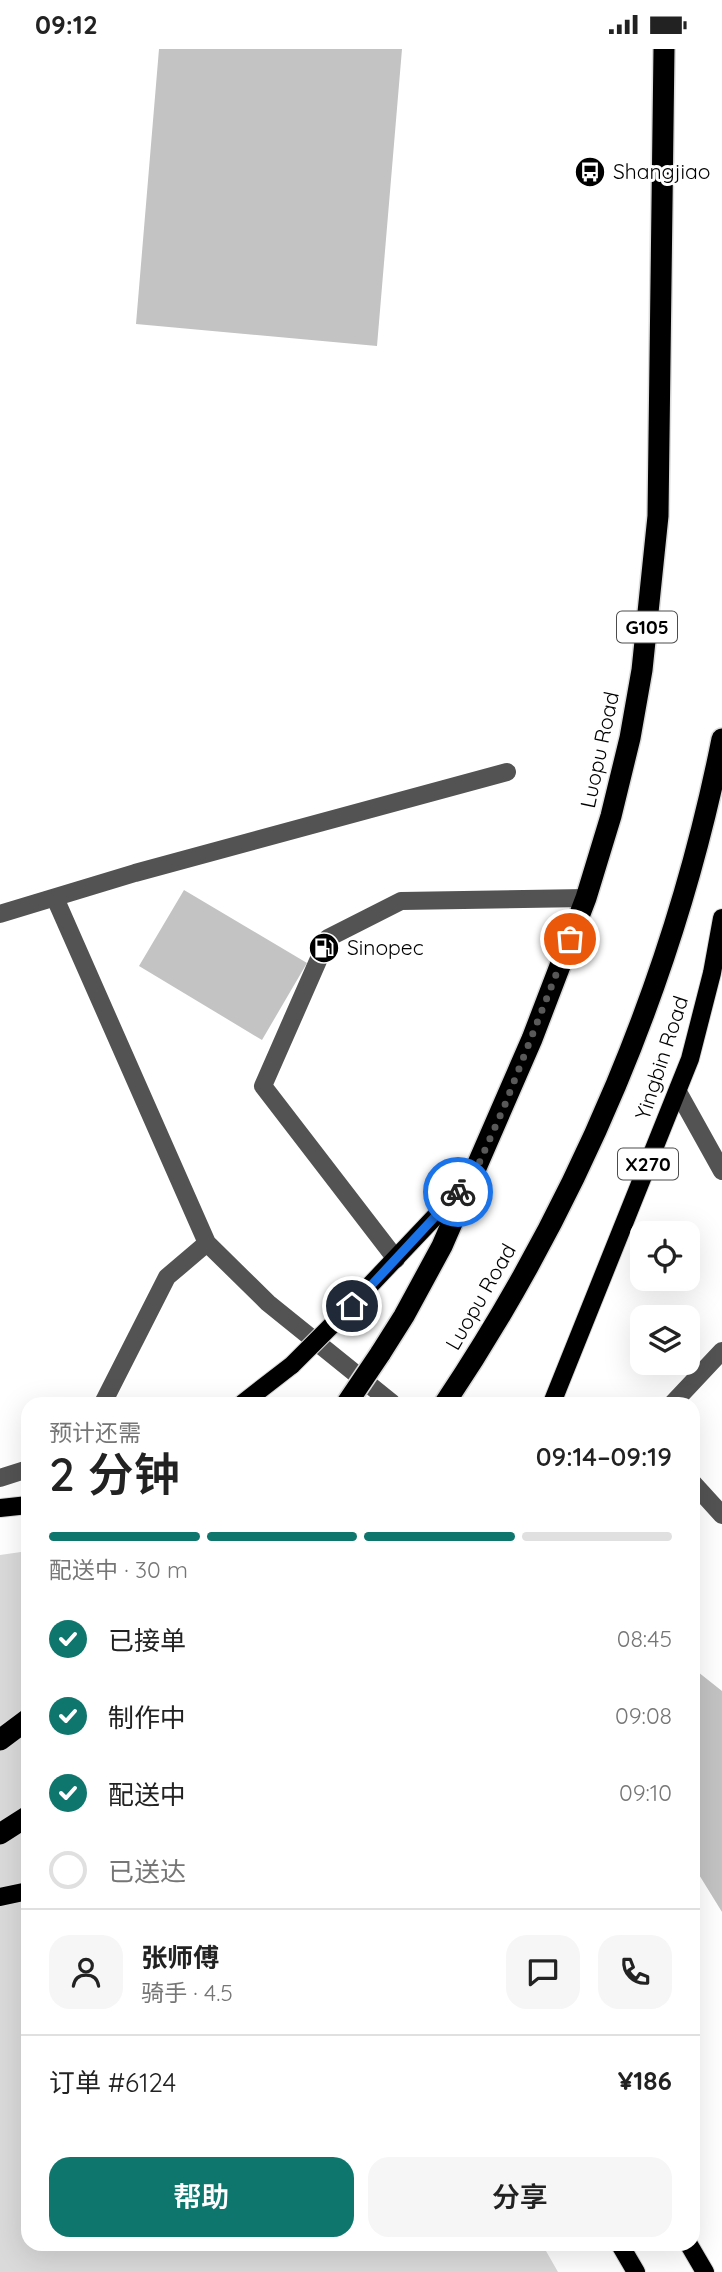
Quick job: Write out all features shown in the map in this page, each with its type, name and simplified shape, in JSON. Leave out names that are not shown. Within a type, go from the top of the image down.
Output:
[{"type":"highway","name":"Luopu Road","points":[[351,1397],[404,1317],[442,1246],[473,1177],[532,1039],[586,898],[611,816],[642,670],[651,594],[660,439],[664,49]]},
{"type":"highway","name":"Luopu Road","points":[[448,1397],[470,1366],[550,1226],[621,1073],[679,914],[722,739]]},
{"type":"highway","points":[[0,1730],[21,1720]]},
{"type":"highway","points":[[0,1740],[21,1723]]},
{"type":"highway","points":[[0,1834],[21,1820]]},
{"type":"main road","name":"Yingbin Road","points":[[554,1397],[678,1092],[701,1022],[722,918]]},
{"type":"main road","points":[[251,1397],[292,1365],[473,1177]]},
{"type":"main road","points":[[0,1508],[21,1506]]},
{"type":"main road","points":[[0,1897],[21,1892]]},
{"type":"main road","points":[[624,2251],[636,2272]]},
{"type":"main road","points":[[693,2251],[705,2272]]},
{"type":"street","points":[[0,914],[135,873],[507,772]]},
{"type":"street","points":[[55,898],[207,1243],[268,1303],[385,1397]]},
{"type":"street","points":[[396,1259],[262,1086],[328,938],[401,901],[586,898]]},
{"type":"street","points":[[678,1092],[722,1171]]},
{"type":"street","points":[[106,1397],[167,1277],[207,1243]]},
{"type":"street","points":[[679,1397],[722,1351]]},
{"type":"street","points":[[0,1478],[21,1471]]},
{"type":"street","points":[[700,1491],[722,1515]]},
{"type":"shaded area","points":[[21,1552],[21,2251],[546,2251],[558,2272],[0,2272],[0,1555]]},
{"type":"building","points":[[159,49],[402,49],[377,346],[136,324]]},
{"type":"building","points":[[184,890],[307,963],[262,1040],[139,966]]},
{"type":"building","points":[[700,1674],[722,1691],[722,1912],[700,1876]]},
{"type":"way so far","points":[[458,1192],[473,1177],[504,1107],[570,939]]},
{"type":"place","name":"Shangjiao","points":[[590,172]]},
{"type":"place","name":"Sinopec","points":[[324,948]]},
{"type":"route","points":[[352,1306],[458,1192]]}]
